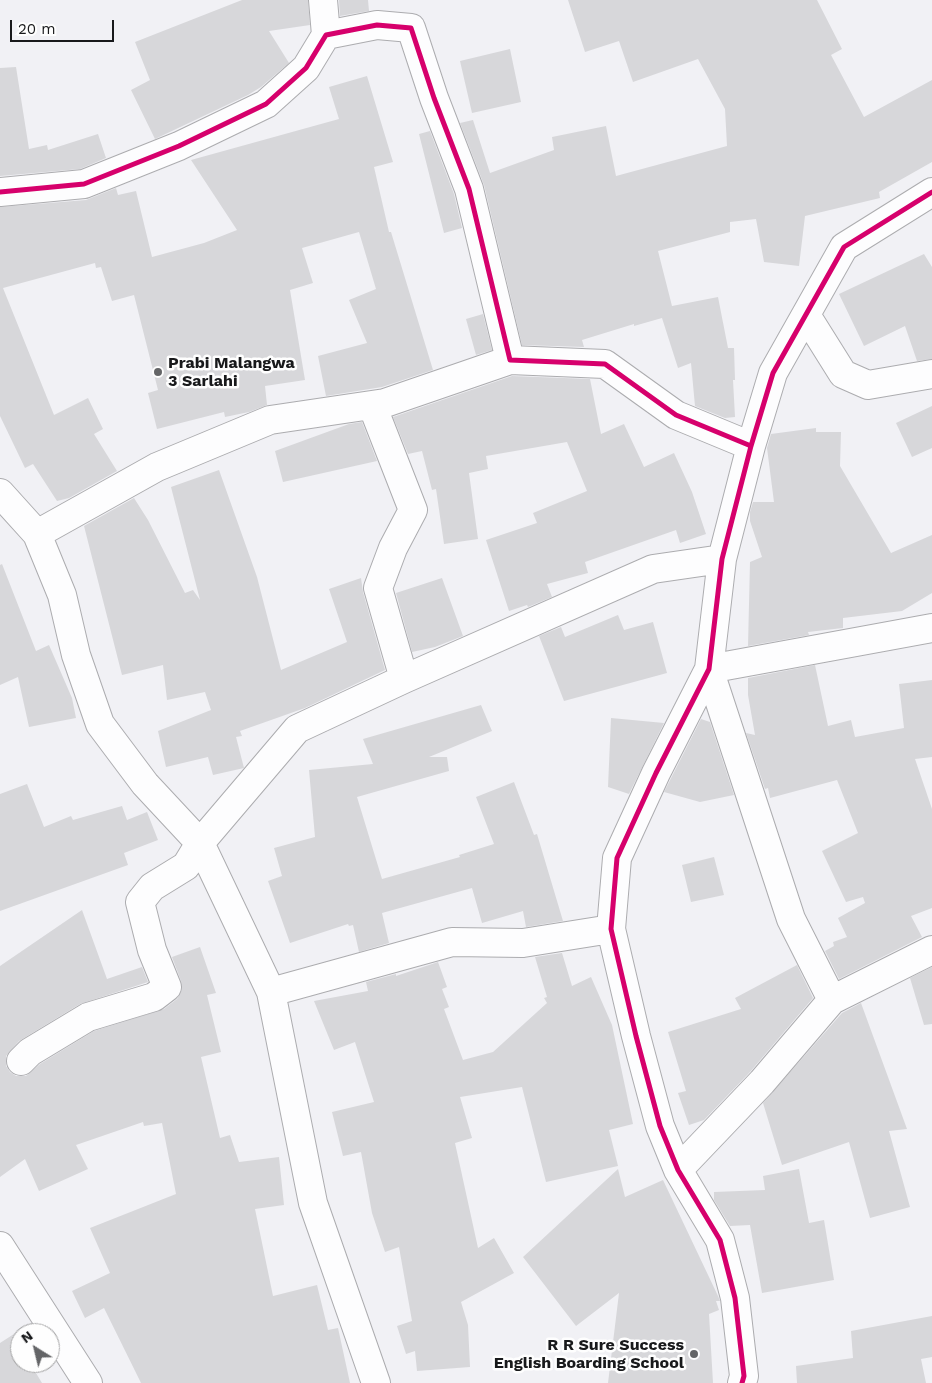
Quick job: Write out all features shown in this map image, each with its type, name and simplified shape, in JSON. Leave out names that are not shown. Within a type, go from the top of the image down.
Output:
[{"type":"street","points":[[0,192],[84,184],[179,146],[266,104],[306,68],[326,35],[324,0]]},
{"type":"street","points":[[326,35],[377,25],[411,28],[434,98],[469,189],[510,360]]},
{"type":"street","points":[[742,1383],[744,1376],[736,1298],[720,1240],[678,1170],[660,1126],[611,929],[617,858],[656,774],[710,669],[722,560],[751,446],[773,374],[844,247],[932,192]]},
{"type":"street","points":[[806,315],[843,374],[868,385],[932,374]]},
{"type":"street","points":[[37,534],[158,467],[270,420],[385,403],[510,360],[605,364],[676,415],[751,446]]},
{"type":"street","points":[[385,403],[374,410],[413,510],[393,548],[378,588],[404,679]]},
{"type":"street","points":[[0,492],[37,534],[62,595],[76,656],[100,724],[145,784],[200,843],[271,992],[312,1203],[376,1383]]},
{"type":"street","points":[[21,1062],[30,1052],[88,1017],[154,997],[167,987],[152,950],[140,902],[152,886],[186,866],[200,843],[297,729],[404,679],[654,569],[722,560]]},
{"type":"street","points":[[710,669],[932,628]]},
{"type":"street","points":[[710,669],[791,919],[832,1000]]},
{"type":"street","points":[[271,992],[452,942],[522,943],[611,929]]},
{"type":"street","points":[[678,1170],[762,1082],[832,1000],[932,950]]},
{"type":"street","points":[[0,1246],[88,1383]]},
{"type":"building","points":[[242,0],[308,0],[310,25],[269,31],[289,63],[261,87],[248,95],[155,139],[131,90],[150,80],[135,42]]},
{"type":"building","points":[[339,0],[368,0],[369,11],[340,16]]},
{"type":"building","points":[[568,0],[817,0],[842,49],[831,55],[864,117],[932,80],[932,162],[879,192],[880,198],[805,216],[799,266],[764,262],[756,219],[730,222],[730,232],[658,251],[672,306],[718,297],[728,348],[734,348],[735,417],[725,418],[695,406],[691,363],[678,368],[662,318],[634,326],[634,324],[582,340],[584,347],[522,345],[484,185],[460,123],[473,120],[490,173],[554,150],[552,137],[606,126],[616,176],[727,146],[725,109],[698,59],[633,82],[619,41],[585,52]]},
{"type":"building","points":[[510,49],[521,102],[472,113],[460,61]]},
{"type":"building","points":[[16,67],[29,149],[47,145],[48,150],[98,134],[106,158],[80,169],[0,176],[0,68]]},
{"type":"building","points":[[367,76],[393,162],[374,167],[389,232],[391,232],[433,370],[382,387],[326,396],[318,356],[367,343],[349,300],[376,289],[359,232],[302,248],[313,283],[290,290],[305,380],[265,386],[267,405],[249,412],[225,417],[224,412],[157,429],[148,393],[158,390],[134,295],[112,301],[101,267],[96,268],[95,263],[3,288],[54,415],[88,398],[103,429],[94,434],[117,471],[69,498],[57,501],[33,464],[25,468],[0,416],[0,207],[86,200],[116,188],[118,195],[136,191],[152,257],[204,243],[237,230],[191,160],[339,119],[329,87]]},
{"type":"building","points":[[430,131],[454,194],[462,228],[444,233],[419,134]]},
{"type":"building","points":[[924,254],[932,267],[932,359],[917,361],[905,326],[864,346],[839,294]]},
{"type":"building","points":[[483,314],[492,350],[476,355],[466,319]]},
{"type":"building","points":[[512,376],[590,379],[601,434],[624,424],[644,467],[674,453],[692,492],[706,534],[680,543],[676,530],[585,562],[588,573],[547,584],[552,597],[528,607],[527,605],[509,611],[486,540],[537,523],[533,513],[587,491],[567,442],[486,456],[488,469],[469,473],[478,539],[444,544],[436,489],[432,490],[422,451],[408,454],[393,417]]},
{"type":"building","points":[[932,406],[932,448],[912,457],[896,423]]},
{"type":"building","points":[[362,422],[377,461],[283,482],[275,451],[349,424]]},
{"type":"building","points":[[816,428],[816,432],[841,432],[840,466],[891,553],[932,535],[932,593],[902,611],[843,618],[843,628],[808,632],[809,635],[748,646],[750,562],[762,557],[750,521],[750,512],[753,502],[774,502],[767,448],[771,434]]},
{"type":"building","points":[[219,470],[257,577],[281,670],[347,642],[329,589],[361,578],[363,592],[385,670],[305,708],[240,731],[242,736],[236,737],[244,768],[213,775],[208,757],[166,767],[158,731],[211,710],[205,692],[167,700],[163,665],[122,675],[84,526],[134,498],[148,520],[185,593],[193,590],[200,600],[171,487]]},
{"type":"building","points":[[2,564],[36,651],[49,645],[72,698],[76,718],[29,727],[18,677],[0,685],[0,565]]},
{"type":"building","points":[[442,578],[463,636],[435,647],[412,652],[396,593]]},
{"type":"building","points":[[618,615],[624,630],[653,622],[667,673],[564,701],[539,636],[561,627],[565,637]]},
{"type":"building","points":[[815,665],[828,726],[851,720],[855,737],[904,728],[899,684],[932,680],[932,757],[915,759],[932,809],[932,908],[911,916],[922,937],[839,979],[825,951],[834,946],[833,942],[847,937],[838,918],[865,903],[863,897],[846,902],[822,851],[858,833],[837,780],[770,798],[768,788],[765,789],[746,733],[755,735],[748,695],[748,678]]},
{"type":"building","points":[[481,705],[492,731],[429,757],[447,757],[449,771],[357,797],[382,879],[460,857],[459,855],[494,844],[476,797],[514,782],[534,835],[537,834],[563,921],[526,927],[523,911],[482,923],[472,888],[382,913],[389,943],[359,952],[353,925],[349,926],[348,924],[290,943],[268,881],[282,876],[274,848],[315,837],[309,770],[373,764],[363,739]]},
{"type":"building","points":[[611,718],[664,723],[629,794],[608,787]]},
{"type":"building","points":[[701,719],[710,722],[734,795],[700,802],[664,792]]},
{"type":"building","points":[[27,784],[44,827],[71,816],[73,820],[122,806],[127,820],[147,812],[158,840],[124,853],[128,865],[0,911],[0,794]]},
{"type":"building","points":[[714,857],[724,895],[691,902],[682,865]]},
{"type":"building","points":[[82,910],[107,979],[142,967],[148,982],[80,1004],[19,1041],[6,1056],[6,1066],[16,1076],[26,1076],[40,1064],[94,1031],[164,1009],[177,999],[182,990],[181,981],[172,957],[200,947],[216,993],[207,995],[221,1052],[201,1057],[220,1138],[230,1135],[239,1162],[279,1157],[284,1205],[255,1209],[273,1296],[317,1285],[328,1330],[338,1328],[350,1383],[141,1383],[104,1308],[85,1318],[72,1291],[110,1273],[90,1228],[176,1194],[162,1123],[144,1126],[143,1122],[76,1145],[88,1169],[39,1191],[25,1159],[0,1177],[0,966]]},
{"type":"building","points":[[562,953],[572,986],[591,977],[612,1025],[633,1124],[609,1130],[618,1166],[546,1182],[522,1087],[460,1097],[472,1138],[455,1143],[478,1248],[494,1238],[514,1273],[461,1302],[468,1325],[470,1367],[417,1371],[415,1351],[406,1354],[397,1326],[412,1321],[399,1247],[385,1252],[372,1213],[361,1152],[343,1156],[332,1112],[374,1102],[355,1042],[334,1050],[314,1001],[368,991],[366,982],[396,974],[396,976],[438,962],[447,987],[442,989],[449,1007],[444,1009],[463,1060],[493,1052],[547,1003],[544,998],[547,997],[535,957]]},
{"type":"building","points":[[797,965],[813,998],[750,1072],[704,1120],[689,1125],[678,1093],[686,1091],[668,1032],[741,1009],[735,998]]},
{"type":"building","points":[[932,967],[932,1024],[924,1025],[910,978]]},
{"type":"building","points":[[861,1003],[907,1129],[889,1131],[910,1207],[870,1218],[849,1142],[782,1165],[763,1103],[842,1013]]},
{"type":"building","points":[[618,1169],[625,1197],[663,1180],[718,1296],[720,1301],[716,1301],[719,1310],[709,1314],[713,1383],[608,1383],[619,1293],[576,1326],[523,1257]]},
{"type":"building","points":[[799,1169],[809,1223],[824,1220],[834,1280],[762,1293],[750,1225],[730,1226],[714,1200],[714,1192],[765,1190],[763,1176]]},
{"type":"building","points":[[932,1316],[932,1357],[921,1359],[926,1383],[797,1383],[796,1366],[853,1358],[851,1331]]},
{"type":"building","points":[[10,1337],[10,1373],[36,1373],[42,1383],[0,1383],[0,1343]]},
{"type":"cycle path","points":[[0,192],[84,184],[179,146],[266,104],[306,68],[326,35],[377,25],[411,28],[434,98],[469,189],[510,360],[605,364],[676,415],[751,446]]},
{"type":"cycle path","points":[[742,1383],[744,1376],[735,1298],[720,1240],[678,1170],[660,1126],[636,1036],[611,929],[617,858],[656,773],[709,669],[722,559],[751,446],[773,373],[844,247],[932,192]]},
{"type":"place","name":"Prabi Malangwa 3 Sarlahi","points":[[158,372]]},
{"type":"place","name":"R R Sure Success English Boarding School","points":[[694,1354]]}]
